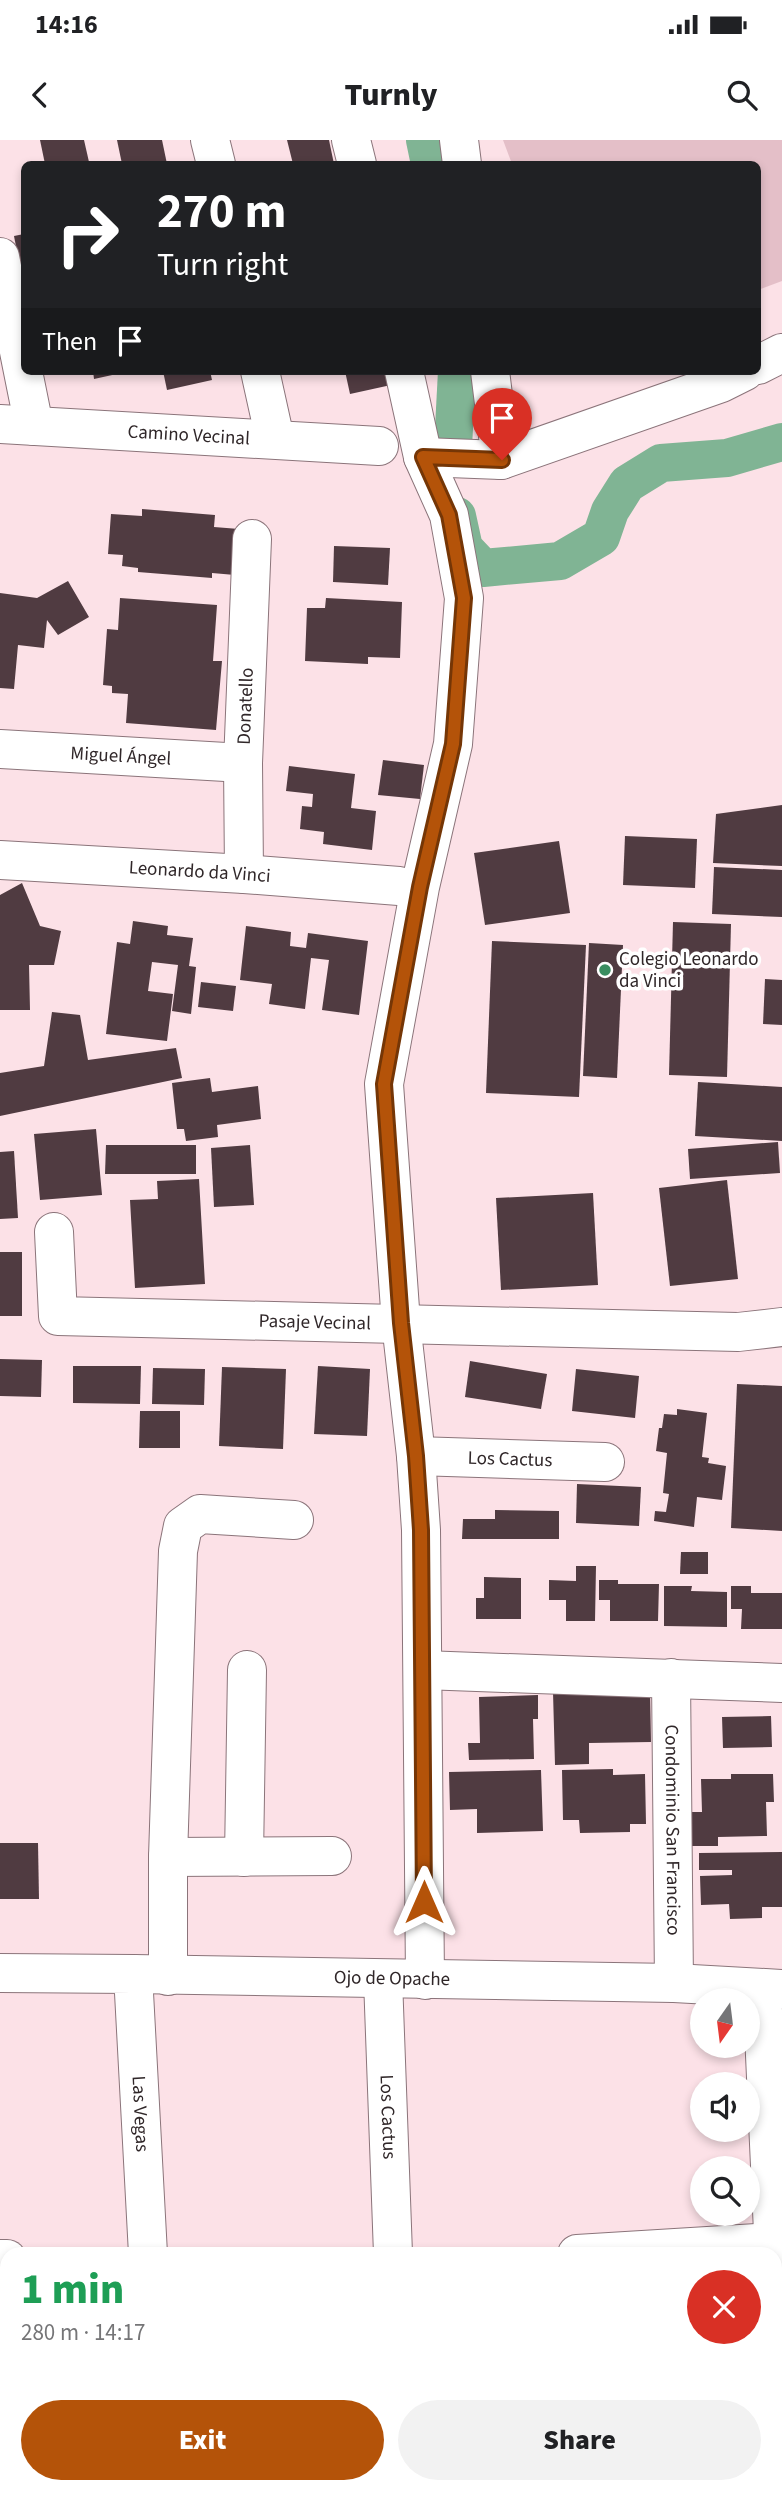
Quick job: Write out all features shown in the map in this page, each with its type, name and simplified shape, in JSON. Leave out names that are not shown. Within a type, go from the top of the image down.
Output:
[{"type":"street","points":[[211,140],[215,161]]},
{"type":"street","points":[[351,140],[356,161]]},
{"type":"street","points":[[459,140],[462,161]]},
{"type":"street","points":[[0,257],[17,425]]},
{"type":"street","points":[[761,364],[782,353]]},
{"type":"street","points":[[261,375],[275,439]]},
{"type":"street","points":[[405,375],[423,457],[449,515],[464,598],[453,744],[420,887],[384,1084],[401,1323],[416,1456],[421,1530],[425,1980]]},
{"type":"street","points":[[491,375],[502,460]]},
{"type":"street","points":[[423,457],[502,460],[737,375]]},
{"type":"street","name":"Camino Vecinal","points":[[17,425],[379,446]]},
{"type":"street","name":"Donatello","points":[[244,874],[243,763],[252,539]]},
{"type":"street","name":"Miguel Ángel","points":[[0,749],[243,763]]},
{"type":"street","name":"Leonardo da Vinci","points":[[0,860],[399,886]]},
{"type":"street","name":"Pasaje Vecinal","points":[[54,1232],[58,1316],[738,1332],[782,1327]]},
{"type":"street","name":"Los Cactus","points":[[416,1456],[605,1462]]},
{"type":"street","name":"Las Vegas","points":[[148,2247],[150,1975],[168,1857],[178,1551],[183,1526],[200,1514],[294,1520]]},
{"type":"street","points":[[244,1857],[247,1670]]},
{"type":"street","points":[[423,1670],[782,1683]]},
{"type":"street","name":"Condominio San Francisco","points":[[671,1678],[674,1983]]},
{"type":"street","points":[[168,1857],[332,1856]]},
{"type":"street","name":"Ojo de Opache","points":[[0,1973],[674,1983],[772,1989]]},
{"type":"street","name":"Los Cactus","points":[[383,1979],[393,2247]]},
{"type":"street","points":[[772,1989],[774,2247]]},
{"type":"green space","points":[[503,140],[782,140],[782,281],[761,289],[761,161],[511,161]]},
{"type":"building","points":[[40,140],[84,140],[89,161],[44,161]]},
{"type":"building","points":[[117,140],[162,140],[166,161],[121,161]]},
{"type":"building","points":[[287,140],[329,140],[333,161],[292,161]]},
{"type":"building","points":[[21,235],[21,272],[14,236]]},
{"type":"building","points":[[94,375],[112,375],[94,379]]},
{"type":"building","points":[[164,375],[211,375],[212,380],[167,390]]},
{"type":"building","points":[[346,375],[389,375],[391,385],[350,394]]},
{"type":"building","points":[[142,509],[215,515],[214,527],[239,529],[235,575],[212,573],[212,578],[138,572],[138,568],[122,566],[123,555],[108,554],[111,514],[142,516]]},
{"type":"building","points":[[334,546],[390,548],[388,585],[333,582]]},
{"type":"building","points":[[68,581],[89,617],[58,635],[47,620],[44,648],[18,645],[14,689],[0,688],[0,593],[37,598]]},
{"type":"building","points":[[120,598],[217,605],[213,661],[222,661],[216,730],[126,723],[128,694],[112,693],[112,686],[103,685],[107,629],[118,630]]},
{"type":"building","points":[[326,598],[402,602],[400,658],[368,657],[368,664],[305,661],[307,608],[325,608]]},
{"type":"building","points":[[383,760],[424,765],[420,799],[378,795]]},
{"type":"building","points":[[289,766],[355,774],[351,808],[376,811],[372,850],[323,844],[324,832],[300,829],[302,806],[312,807],[313,794],[286,791]]},
{"type":"building","points":[[782,805],[782,866],[713,863],[716,814]]},
{"type":"building","points":[[625,836],[697,839],[695,888],[623,885]]},
{"type":"building","points":[[559,841],[570,913],[485,925],[474,853]]},
{"type":"building","points":[[714,867],[782,870],[782,917],[712,914]]},
{"type":"building","points":[[22,883],[40,926],[61,931],[54,965],[29,965],[30,1010],[0,1010],[0,895]]},
{"type":"building","points":[[133,921],[168,926],[167,935],[193,938],[189,966],[196,967],[191,1014],[172,1011],[178,965],[152,962],[148,991],[173,994],[167,1041],[106,1034],[117,942],[130,944]]},
{"type":"building","points":[[673,922],[731,924],[727,1077],[669,1075]]},
{"type":"building","points":[[246,926],[291,932],[290,946],[306,948],[308,933],[368,941],[359,1015],[322,1010],[329,960],[311,958],[305,1009],[269,1004],[272,984],[240,980]]},
{"type":"building","points":[[492,941],[586,945],[579,1097],[486,1093]]},
{"type":"building","points":[[589,943],[623,945],[617,1078],[583,1076]]},
{"type":"building","points":[[765,979],[782,980],[782,1025],[763,1024]]},
{"type":"building","points":[[201,982],[236,986],[233,1011],[198,1007]]},
{"type":"building","points":[[52,1012],[80,1015],[88,1060],[176,1048],[182,1078],[0,1116],[0,1073],[44,1066]]},
{"type":"building","points":[[210,1078],[212,1092],[258,1086],[261,1119],[217,1125],[218,1137],[186,1141],[184,1129],[177,1129],[172,1083]]},
{"type":"building","points":[[698,1082],[782,1087],[782,1141],[695,1136]]},
{"type":"building","points":[[96,1129],[102,1195],[40,1200],[34,1134]]},
{"type":"building","points":[[778,1142],[780,1173],[690,1179],[688,1149]]},
{"type":"building","points":[[106,1145],[196,1145],[196,1174],[105,1174]]},
{"type":"building","points":[[250,1145],[254,1205],[214,1207],[211,1148]]},
{"type":"building","points":[[14,1151],[18,1218],[0,1219],[0,1152]]},
{"type":"building","points":[[199,1179],[205,1284],[135,1288],[130,1200],[158,1199],[157,1181]]},
{"type":"building","points":[[727,1180],[738,1279],[670,1286],[659,1188]]},
{"type":"building","points":[[593,1193],[598,1285],[501,1290],[496,1198]]},
{"type":"building","points":[[0,1252],[22,1252],[22,1316],[0,1316]]},
{"type":"building","points":[[0,1359],[42,1360],[41,1397],[0,1396]]},
{"type":"building","points":[[470,1361],[547,1374],[541,1409],[465,1397]]},
{"type":"building","points":[[73,1366],[141,1366],[140,1404],[73,1403]]},
{"type":"building","points":[[318,1366],[370,1369],[367,1436],[314,1434]]},
{"type":"building","points":[[222,1367],[286,1369],[283,1449],[219,1446]]},
{"type":"building","points":[[153,1368],[205,1369],[204,1405],[152,1404]]},
{"type":"building","points":[[576,1369],[639,1376],[635,1418],[572,1411]]},
{"type":"building","points":[[737,1384],[782,1386],[782,1531],[731,1528]]},
{"type":"building","points":[[677,1409],[707,1413],[702,1457],[709,1458],[708,1463],[726,1466],[722,1500],[697,1497],[694,1527],[654,1521],[655,1511],[666,1512],[669,1494],[663,1493],[667,1453],[656,1451],[659,1428],[662,1428],[664,1414],[677,1415]]},
{"type":"building","points":[[140,1411],[180,1411],[180,1448],[139,1448]]},
{"type":"building","points":[[577,1484],[641,1487],[639,1526],[576,1523]]},
{"type":"building","points":[[495,1510],[559,1511],[559,1539],[462,1539],[463,1519],[495,1519]]},
{"type":"building","points":[[681,1552],[708,1552],[708,1574],[680,1574]]},
{"type":"building","points":[[576,1566],[596,1566],[595,1621],[566,1621],[566,1600],[549,1600],[549,1580],[576,1581]]},
{"type":"building","points":[[484,1577],[521,1578],[521,1619],[476,1619],[476,1598],[484,1598]]},
{"type":"building","points":[[599,1580],[618,1580],[618,1584],[659,1584],[658,1621],[610,1621],[610,1600],[599,1600]]},
{"type":"building","points":[[664,1586],[692,1586],[691,1591],[727,1592],[727,1627],[664,1626]]},
{"type":"building","points":[[731,1586],[751,1586],[751,1593],[782,1593],[782,1629],[741,1629],[742,1609],[731,1609]]},
{"type":"building","points":[[650,1690],[651,1742],[589,1743],[589,1764],[555,1765],[553,1692]]},
{"type":"building","points":[[538,1695],[538,1719],[533,1719],[534,1759],[469,1760],[468,1743],[480,1743],[479,1697]]},
{"type":"building","points":[[771,1716],[772,1747],[723,1748],[722,1717]]},
{"type":"building","points":[[613,1769],[613,1775],[645,1774],[646,1824],[630,1824],[630,1832],[580,1833],[579,1820],[563,1820],[562,1770]]},
{"type":"building","points":[[541,1770],[543,1831],[477,1833],[477,1809],[450,1810],[449,1772]]},
{"type":"building","points":[[731,1774],[773,1774],[774,1802],[766,1802],[767,1836],[718,1837],[718,1846],[687,1846],[686,1812],[702,1812],[701,1779],[731,1779]]},
{"type":"building","points":[[0,1843],[38,1843],[39,1899],[0,1899]]},
{"type":"building","points":[[782,1852],[782,1907],[762,1907],[762,1918],[730,1919],[729,1904],[701,1905],[700,1876],[732,1875],[732,1870],[699,1870],[699,1853]]},
{"type":"waterway","points":[[425,140],[429,161]]},
{"type":"waterway","points":[[453,447],[457,375]]},
{"type":"waterway","points":[[457,516],[464,548],[483,568],[560,561],[601,537],[610,511],[627,484],[661,463],[727,458],[782,442]]},
{"type":"place","name":"Colegio Leonardo da Vinci","points":[[605,970]]},
{"type":"route","points":[[424,1902],[421,1530],[416,1456],[401,1323],[384,1084],[420,887],[453,744],[464,598],[449,515],[423,457],[502,460]]}]
